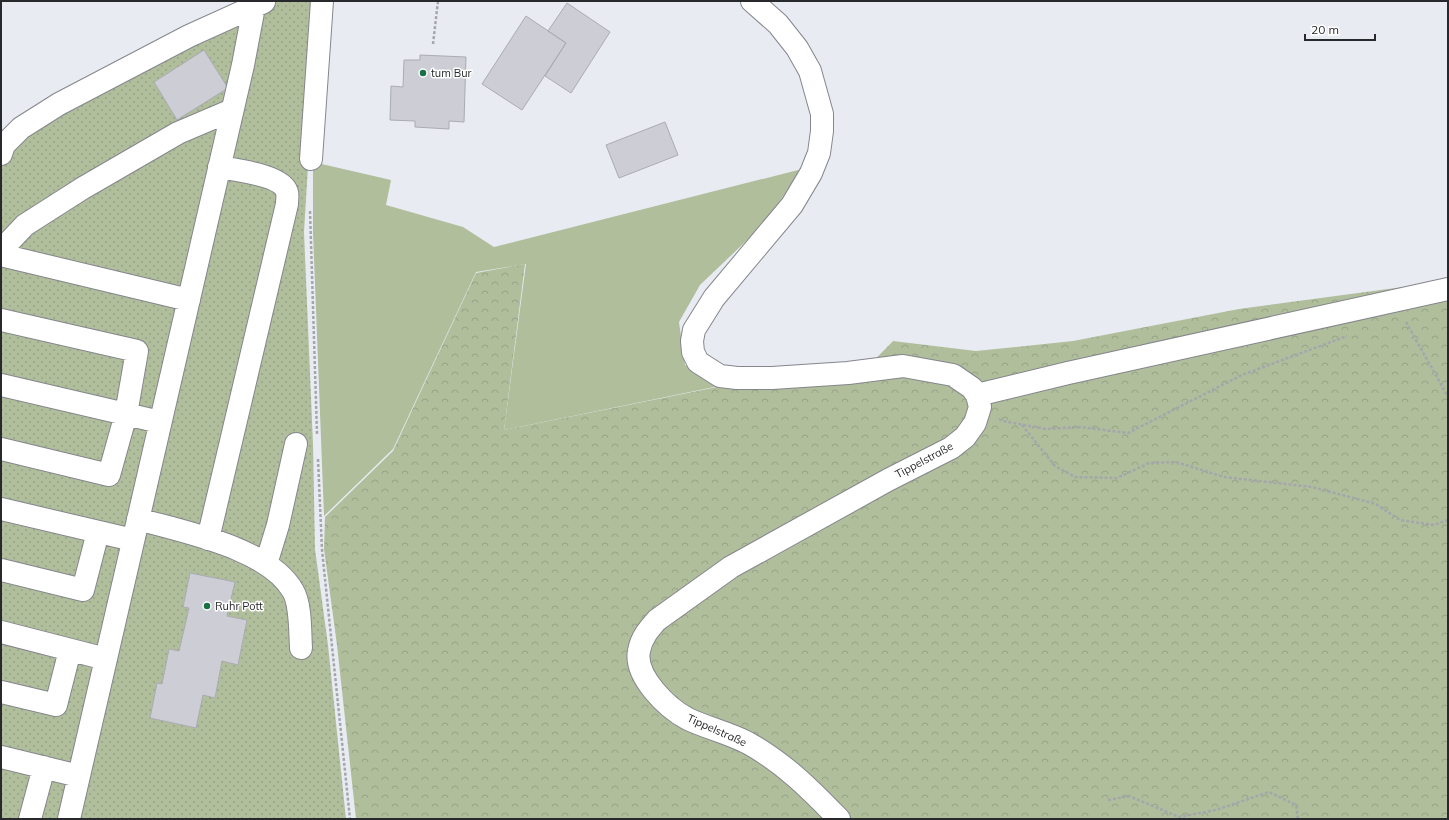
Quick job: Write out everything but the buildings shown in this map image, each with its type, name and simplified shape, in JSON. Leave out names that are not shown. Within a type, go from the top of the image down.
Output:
[{"type":"street","points":[[311,159],[322,1]]},
{"type":"street","points":[[752,1],[778,24],[797,48],[806,66],[822,114],[822,131],[818,153],[813,166],[792,205],[714,298],[694,330],[692,341],[693,352],[698,362],[720,376],[737,378],[772,378],[833,374],[903,366],[953,375],[972,388],[978,401],[1075,372],[1448,289]]},
{"type":"street","points":[[74,818],[79,776],[232,110],[260,4]]},
{"type":"street","points":[[1,154],[4,145],[21,128],[58,104],[189,36],[260,4]]},
{"type":"street","points":[[188,300],[5,256],[7,244],[25,225],[83,188],[178,133],[232,110]]},
{"type":"street","points":[[208,539],[287,204],[287,192],[282,184],[273,179],[219,167]]},
{"type":"street","points":[[1,320],[137,351],[126,414],[109,475],[1,449]]},
{"type":"street","points":[[1,385],[160,422]]},
{"type":"street","name":"Tippelstraße","points":[[838,819],[791,772],[747,743],[688,718],[662,699],[653,690],[639,662],[642,642],[657,620],[731,567],[888,480],[950,448],[965,437],[972,428],[978,401]]},
{"type":"street","points":[[266,564],[278,525],[296,444]]},
{"type":"street","points":[[1,509],[133,540]]},
{"type":"street","points":[[138,519],[208,539],[250,555],[266,564],[294,591],[298,608],[301,648]]},
{"type":"street","points":[[1,570],[83,590],[98,532]]},
{"type":"street","points":[[1,632],[106,659]]},
{"type":"street","points":[[1,692],[56,704],[70,650]]},
{"type":"street","points":[[1,757],[79,776]]},
{"type":"street","points":[[30,819],[44,768]]},
{"type":"path","points":[[432,44],[438,1]]},
{"type":"path","points":[[310,210],[317,440]]},
{"type":"path","points":[[1403,316],[1448,397]]},
{"type":"path","points":[[978,401],[1003,421],[1046,429],[1080,426],[1128,433],[1242,374],[1352,335]]},
{"type":"path","points":[[1022,425],[1055,466],[1075,477],[1117,478],[1149,464],[1176,462],[1224,477],[1312,487],[1376,504],[1400,520],[1434,525],[1448,520]]},
{"type":"path","points":[[318,456],[322,550],[350,819]]},
{"type":"path","points":[[1108,800],[1129,796],[1179,817],[1216,810],[1269,792],[1296,805],[1298,819]]},
{"type":"green space","points":[[254,1],[318,1],[304,232],[313,444],[315,549],[328,645],[346,819],[1,819],[1,131]]},
{"type":"green space","points":[[313,162],[391,180],[386,205],[463,227],[494,247],[802,169],[764,224],[700,285],[679,322],[685,365],[729,384],[504,430],[526,264],[476,272],[393,449],[324,516],[313,233]]},
{"type":"green space","points":[[525,264],[504,430],[727,385],[855,380],[893,341],[976,351],[1073,341],[1239,309],[1448,281],[1448,819],[356,819],[337,645],[324,549],[325,517],[393,451],[476,273]]},
{"type":"place","name":"tum Bur","points":[[423,73]]},
{"type":"place","name":"Ruhr Pott","points":[[207,606]]}]
